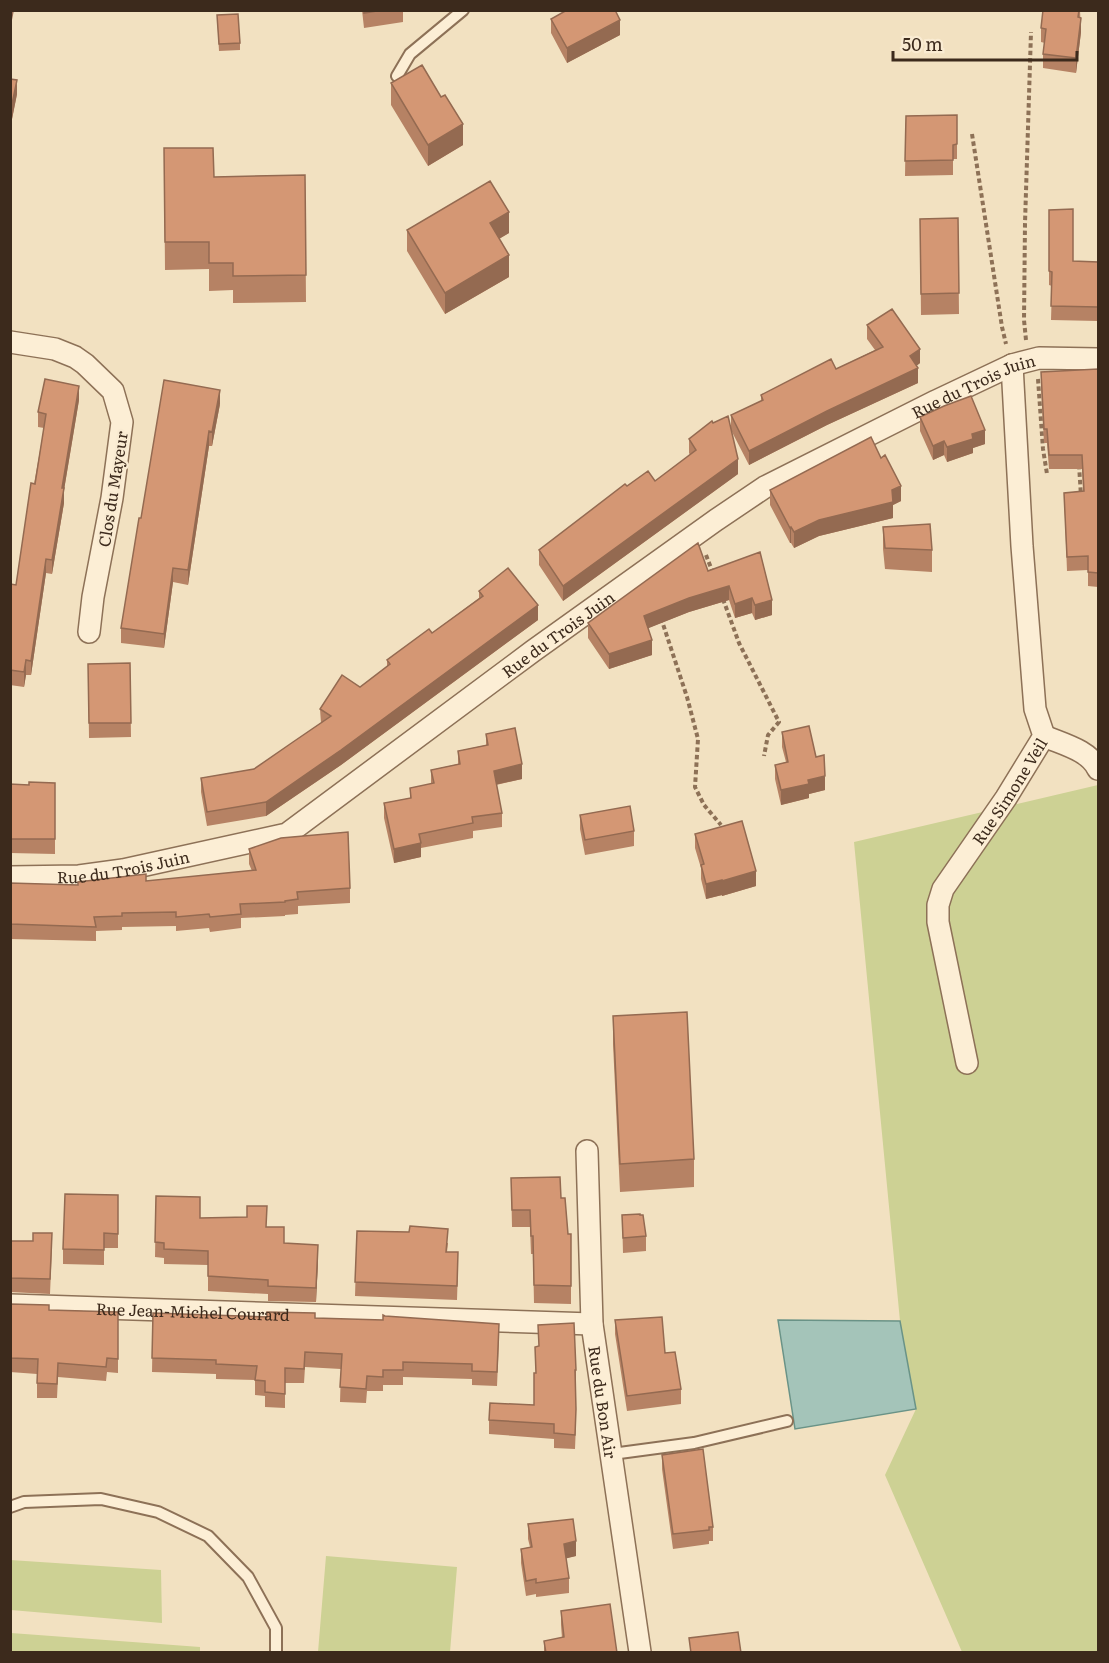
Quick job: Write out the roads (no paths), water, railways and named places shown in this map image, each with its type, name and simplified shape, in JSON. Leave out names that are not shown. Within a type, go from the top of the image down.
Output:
[{"type":"street","name":"Clos du Mayeur","points":[[10,342],[55,349],[85,364],[113,391],[122,422],[112,498],[88,632]]},
{"type":"street","name":"Rue du Trois Juin","points":[[10,877],[80,876],[123,870],[287,834],[533,651],[765,487],[936,401],[1026,361],[1039,358],[1098,359]]},
{"type":"street","name":"Rue Simone Veil","points":[[967,1063],[938,922],[938,905],[943,889],[1006,798],[1044,736],[1035,709],[1022,546],[1026,361]]},
{"type":"street","points":[[1044,736],[1083,753],[1097,765],[1098,769]]},
{"type":"street","name":"Rue du Bon Air","points":[[587,1151],[592,1324],[640,1653]]},
{"type":"street","name":"Rue Jean-Michel Courard","points":[[10,1305],[592,1324]]},
{"type":"lane","points":[[398,76],[410,54],[463,10]]},
{"type":"lane","points":[[612,1454],[694,1443],[787,1421]]},
{"type":"lane","points":[[10,1507],[24,1502],[101,1499],[158,1512],[208,1536],[248,1577],[276,1628],[276,1653]]},
{"type":"water","points":[[778,1320],[900,1321],[916,1409],[795,1429]]}]
